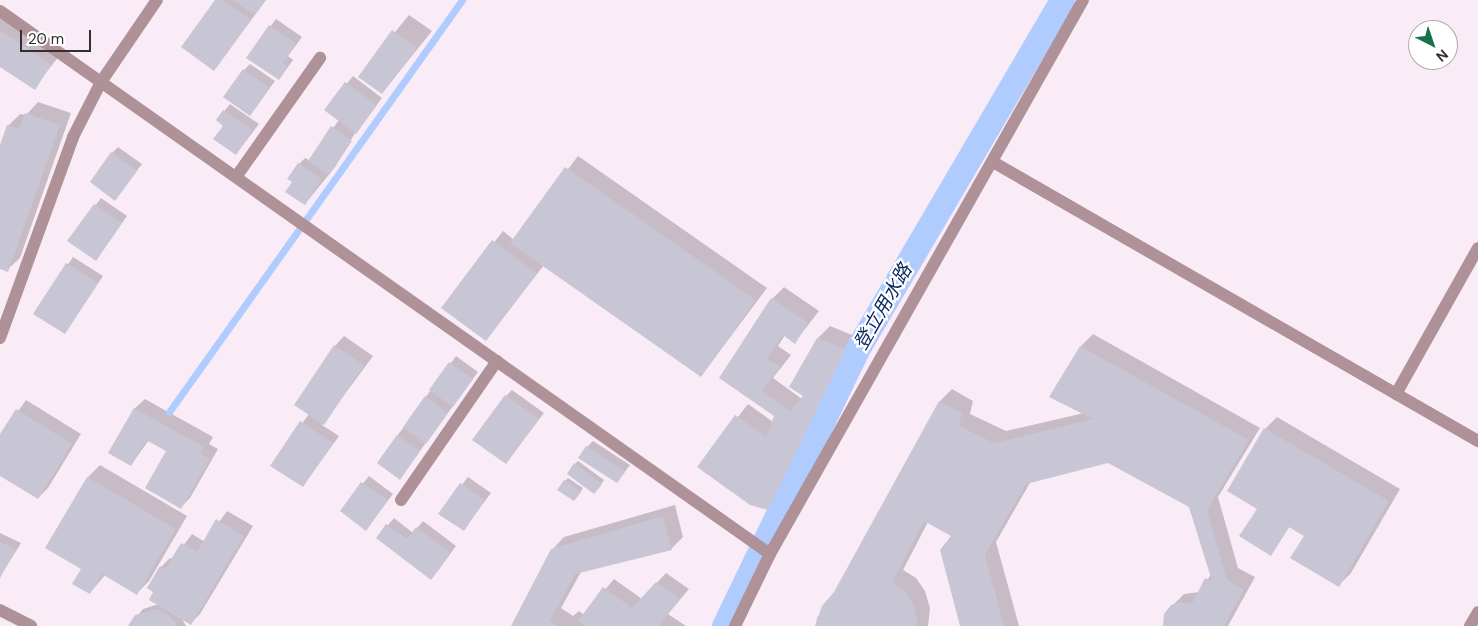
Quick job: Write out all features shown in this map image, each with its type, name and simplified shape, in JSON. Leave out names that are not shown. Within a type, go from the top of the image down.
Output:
[{"type":"street","points":[[0,338],[73,137],[102,82],[157,0]]},
{"type":"street","points":[[735,626],[770,554],[1083,0]]},
{"type":"street","points":[[0,12],[770,554]]},
{"type":"street","points":[[236,177],[320,58]]},
{"type":"street","points":[[993,162],[1478,441]]},
{"type":"street","points":[[1396,394],[1478,248]]},
{"type":"street","points":[[401,500],[497,362]]},
{"type":"street","points":[[0,610],[31,626]]},
{"type":"street","points":[[1470,626],[1478,612]]},
{"type":"building","points":[[215,0],[223,0],[251,20],[214,71],[181,47]]},
{"type":"building","points":[[233,0],[265,0],[254,15]]},
{"type":"building","points":[[269,25],[296,44],[283,63],[288,67],[279,80],[246,58]]},
{"type":"building","points":[[0,30],[51,65],[35,90],[0,67]]},
{"type":"building","points":[[392,30],[417,48],[382,94],[358,77]]},
{"type":"building","points":[[243,69],[270,88],[250,116],[223,97]]},
{"type":"building","points":[[345,82],[377,105],[356,134],[324,110]]},
{"type":"building","points":[[223,110],[253,130],[236,155],[213,139],[223,126],[216,120]]},
{"type":"building","points":[[25,113],[60,125],[8,272],[0,269],[0,145],[7,125],[19,129]]},
{"type":"building","points":[[331,126],[352,141],[329,175],[308,161]]},
{"type":"building","points":[[111,152],[137,171],[115,201],[90,182]]},
{"type":"building","points":[[298,163],[322,179],[305,205],[285,192],[292,182],[287,179]]},
{"type":"building","points":[[565,167],[756,300],[701,377],[510,243]]},
{"type":"building","points":[[94,204],[122,223],[96,261],[67,241]]},
{"type":"building","points":[[492,240],[537,273],[486,341],[441,308]]},
{"type":"building","points":[[66,263],[98,283],[65,334],[33,314]]},
{"type":"building","points":[[771,298],[808,323],[795,344],[783,335],[767,359],[780,367],[762,391],[790,411],[803,396],[789,387],[817,338],[846,349],[768,510],[750,505],[697,467],[735,415],[766,437],[774,416],[719,378]]},
{"type":"building","points":[[334,345],[364,365],[324,425],[294,405]]},
{"type":"building","points":[[1080,346],[1249,440],[1207,510],[1227,580],[1244,590],[1224,626],[1163,626],[1164,614],[1171,605],[1181,602],[1192,604],[1205,578],[1212,581],[1189,507],[1108,463],[1026,484],[985,555],[1004,626],[960,626],[940,550],[951,536],[924,521],[892,582],[904,590],[913,603],[918,626],[815,626],[822,606],[834,592],[939,401],[962,413],[959,426],[994,443],[1093,419],[1049,397]]},
{"type":"building","points":[[449,362],[473,379],[453,407],[429,390]]},
{"type":"building","points":[[505,395],[539,419],[506,464],[472,440]]},
{"type":"building","points":[[425,396],[448,413],[426,444],[403,427]]},
{"type":"building","points":[[134,408],[204,447],[200,454],[210,459],[181,509],[145,488],[166,451],[146,440],[131,466],[108,453]]},
{"type":"building","points":[[16,409],[72,444],[38,499],[0,476],[0,434]]},
{"type":"building","points":[[300,421],[333,443],[303,487],[270,466]]},
{"type":"building","points":[[1264,428],[1389,501],[1339,587],[1290,558],[1304,536],[1289,527],[1271,556],[1239,536],[1257,509],[1227,491]]},
{"type":"building","points":[[397,435],[420,451],[400,480],[377,463]]},
{"type":"building","points":[[586,446],[625,472],[617,483],[578,458]]},
{"type":"building","points":[[574,463],[602,484],[594,494],[567,474]]},
{"type":"building","points":[[87,477],[176,529],[137,595],[102,574],[90,594],[72,584],[81,569],[45,548]]},
{"type":"building","points":[[564,480],[581,492],[574,501],[557,490]]},
{"type":"building","points":[[361,482],[388,500],[366,531],[340,511]]},
{"type":"building","points":[[460,483],[485,500],[464,531],[438,514]]},
{"type":"building","points":[[663,516],[672,550],[575,574],[550,621],[558,626],[511,626],[551,549]]},
{"type":"building","points":[[216,519],[244,536],[191,625],[149,600],[153,592],[147,588],[160,566],[165,569],[181,543],[197,552]]},
{"type":"building","points":[[386,524],[407,539],[416,527],[451,553],[431,580],[376,538]]},
{"type":"building","points":[[0,542],[16,549],[0,578]]},
{"type":"building","points":[[656,582],[680,599],[660,624],[663,626],[585,626],[578,621],[603,587],[632,608]]},
{"type":"building","points":[[158,609],[169,615],[178,626],[128,626],[135,615]]},
{"type":"waterway","points":[[169,412],[462,0]]},
{"type":"waterway","name":"登立用水路","points":[[724,626],[859,346],[1062,0]]}]
